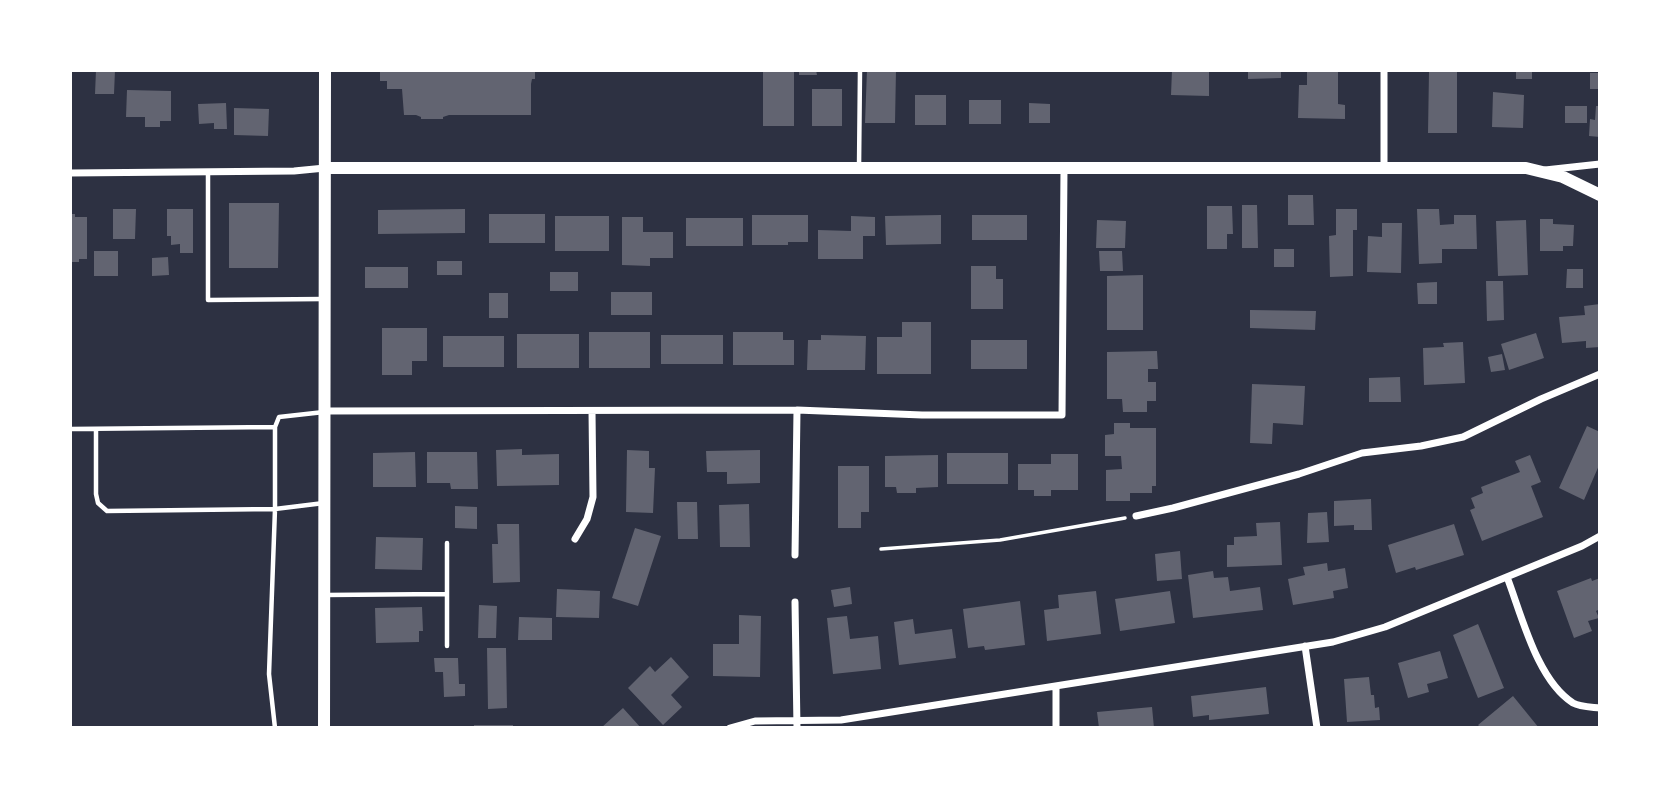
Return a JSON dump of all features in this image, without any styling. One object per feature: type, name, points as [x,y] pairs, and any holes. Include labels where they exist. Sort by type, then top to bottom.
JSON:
[{"type":"street","points":[[324,728],[325,70]]},
{"type":"street","points":[[1384,70],[1384,169]]},
{"type":"street","points":[[1539,170],[1600,164]]},
{"type":"street","points":[[70,173],[294,171],[325,168],[1526,168],[1563,177],[1600,195]]},
{"type":"street","points":[[324,411],[797,410],[922,415],[1062,415],[1064,169]]},
{"type":"street","points":[[1136,516],[1299,474],[1362,453],[1421,446],[1463,437],[1600,374]]},
{"type":"street","points":[[795,555],[797,410]]},
{"type":"street","points":[[575,539],[587,519],[593,497],[592,411]]},
{"type":"street","points":[[730,728],[755,721],[797,724],[841,720],[1056,687],[1360,635],[1583,546],[1600,536]]},
{"type":"street","points":[[1507,577],[1540,662],[1554,687],[1576,704],[1600,708]]},
{"type":"street","points":[[795,602],[797,724]]},
{"type":"street","points":[[1305,646],[1317,728]]},
{"type":"street","points":[[1056,687],[1056,728]]},
{"type":"lane","points":[[859,169],[860,70]]},
{"type":"lane","points":[[208,172],[208,300],[325,299]]},
{"type":"lane","points":[[275,728],[269,674],[275,427],[279,417],[324,411]]},
{"type":"lane","points":[[70,429],[275,427]]},
{"type":"lane","points":[[96,429],[96,494],[98,503],[107,511],[275,509],[324,503]]},
{"type":"lane","points":[[447,543],[447,646]]},
{"type":"lane","points":[[324,595],[447,594]]},
{"type":"path","points":[[881,549],[1000,540],[1136,516]]},
{"type":"building","points":[[96,70],[115,70],[114,94],[95,94]]},
{"type":"building","points":[[380,70],[535,70],[535,79],[532,79],[531,84],[531,115],[449,115],[443,119],[421,119],[416,115],[404,115],[402,89],[387,89],[387,81],[380,81]]},
{"type":"building","points":[[763,70],[794,70],[794,126],[763,126]]},
{"type":"building","points":[[799,70],[816,70],[817,75],[799,75]]},
{"type":"building","points":[[867,70],[896,70],[895,123],[865,123]]},
{"type":"building","points":[[1172,70],[1209,70],[1209,96],[1171,95]]},
{"type":"building","points":[[1248,70],[1281,70],[1281,78],[1248,79]]},
{"type":"building","points":[[1307,70],[1338,70],[1338,104],[1345,105],[1345,119],[1298,118],[1299,85],[1307,85]]},
{"type":"building","points":[[1516,70],[1532,70],[1532,79],[1516,79]]},
{"type":"building","points":[[1429,71],[1457,71],[1457,133],[1428,133]]},
{"type":"building","points":[[1590,73],[1600,73],[1600,89],[1590,89]]},
{"type":"building","points":[[812,89],[842,89],[842,126],[812,126]]},
{"type":"building","points":[[127,90],[171,91],[171,121],[160,121],[160,127],[145,127],[145,117],[126,117]]},
{"type":"building","points":[[1493,92],[1524,95],[1523,128],[1492,127]]},
{"type":"building","points":[[915,95],[946,95],[946,125],[915,125]]},
{"type":"building","points":[[969,100],[1001,100],[1001,124],[969,124]]},
{"type":"building","points":[[226,103],[227,129],[214,129],[214,123],[199,124],[198,104]]},
{"type":"building","points":[[1029,103],[1050,104],[1050,123],[1029,123]]},
{"type":"building","points":[[1565,106],[1587,106],[1587,123],[1565,123]]},
{"type":"building","points":[[1596,106],[1600,106],[1600,137],[1589,136],[1590,119],[1595,120]]},
{"type":"building","points":[[234,108],[269,109],[268,136],[234,135]]},
{"type":"building","points":[[1288,195],[1313,195],[1314,225],[1288,225]]},
{"type":"building","points":[[229,203],[279,203],[278,268],[229,268]]},
{"type":"building","points":[[1242,205],[1257,205],[1258,248],[1242,248]]},
{"type":"building","points":[[1207,206],[1232,206],[1233,234],[1227,234],[1227,249],[1207,249]]},
{"type":"building","points":[[113,209],[136,209],[135,239],[113,239]]},
{"type":"building","points":[[167,209],[193,209],[193,253],[180,253],[180,244],[171,245],[171,236],[167,236]]},
{"type":"building","points":[[465,209],[465,233],[378,234],[378,210]]},
{"type":"building","points":[[1336,209],[1357,209],[1357,230],[1353,230],[1353,276],[1330,277],[1329,236],[1336,235]]},
{"type":"building","points":[[1417,209],[1439,209],[1440,225],[1454,224],[1454,215],[1476,215],[1477,249],[1442,249],[1442,263],[1419,264]]},
{"type":"building","points":[[70,214],[87,217],[87,259],[79,259],[79,262],[70,262]]},
{"type":"building","points":[[489,214],[545,214],[545,243],[489,243]]},
{"type":"building","points":[[752,215],[808,215],[808,242],[752,245]]},
{"type":"building","points":[[941,215],[941,244],[886,245],[885,216]]},
{"type":"building","points":[[972,215],[1027,215],[1027,240],[972,240]]},
{"type":"building","points":[[555,216],[609,216],[609,251],[555,251]]},
{"type":"building","points":[[851,216],[875,217],[875,236],[863,236],[863,259],[818,259],[818,230],[851,231]]},
{"type":"building","points":[[622,217],[643,217],[643,232],[673,232],[673,258],[650,258],[650,266],[622,265]]},
{"type":"building","points":[[686,218],[743,218],[743,246],[686,246]]},
{"type":"building","points":[[1540,219],[1553,219],[1553,224],[1574,225],[1573,246],[1563,246],[1563,251],[1540,251]]},
{"type":"building","points":[[1097,220],[1126,221],[1125,248],[1096,248]]},
{"type":"building","points":[[1526,220],[1528,275],[1498,276],[1496,221]]},
{"type":"building","points":[[1382,223],[1402,223],[1401,273],[1367,272],[1368,236],[1382,237]]},
{"type":"building","points":[[1274,249],[1294,249],[1294,267],[1274,267]]},
{"type":"building","points":[[94,251],[118,251],[118,276],[94,276]]},
{"type":"building","points":[[1099,251],[1122,251],[1123,271],[1100,271]]},
{"type":"building","points":[[168,257],[169,275],[152,276],[152,258]]},
{"type":"building","points":[[437,261],[462,261],[462,275],[437,275]]},
{"type":"building","points":[[971,266],[996,266],[996,279],[1003,279],[1003,309],[971,309]]},
{"type":"building","points":[[365,267],[408,267],[408,288],[365,288]]},
{"type":"building","points":[[1567,269],[1583,269],[1583,288],[1566,288]]},
{"type":"building","points":[[550,272],[578,272],[578,291],[550,291]]},
{"type":"building","points":[[1143,275],[1143,330],[1107,330],[1107,276]]},
{"type":"building","points":[[1486,281],[1503,281],[1504,320],[1487,321]]},
{"type":"building","points":[[1437,282],[1437,304],[1418,304],[1417,283]]},
{"type":"building","points":[[611,292],[652,292],[652,315],[611,315]]},
{"type":"building","points":[[489,293],[508,293],[508,318],[489,318]]},
{"type":"building","points":[[1600,304],[1600,347],[1586,348],[1586,341],[1562,343],[1559,317],[1585,315],[1584,306]]},
{"type":"building","points":[[1250,310],[1316,311],[1315,330],[1250,328]]},
{"type":"building","points":[[902,322],[931,322],[931,374],[877,374],[877,337],[902,337]]},
{"type":"building","points":[[382,328],[427,328],[427,361],[412,361],[412,375],[382,375]]},
{"type":"building","points":[[589,332],[650,332],[650,368],[589,368]]},
{"type":"building","points":[[733,332],[783,332],[783,340],[794,340],[794,365],[733,365]]},
{"type":"building","points":[[1536,333],[1544,358],[1509,370],[1501,344]]},
{"type":"building","points":[[517,334],[579,334],[579,368],[517,368]]},
{"type":"building","points":[[661,335],[723,335],[723,364],[661,364]]},
{"type":"building","points":[[821,335],[866,336],[865,370],[807,370],[808,340],[821,340]]},
{"type":"building","points":[[443,336],[504,336],[504,367],[443,367]]},
{"type":"building","points":[[971,340],[1027,340],[1027,369],[971,369]]},
{"type":"building","points":[[1463,342],[1465,383],[1424,385],[1423,348],[1444,347],[1443,343]]},
{"type":"building","points":[[1157,351],[1158,369],[1148,369],[1148,382],[1156,382],[1156,401],[1147,401],[1147,412],[1123,412],[1122,399],[1107,399],[1107,352]]},
{"type":"building","points":[[1502,354],[1505,370],[1491,372],[1488,357]]},
{"type":"building","points":[[1400,377],[1401,402],[1369,402],[1369,378]]},
{"type":"building","points":[[1252,384],[1305,386],[1303,425],[1273,423],[1272,444],[1250,443]]},
{"type":"building","points":[[1114,423],[1130,423],[1130,428],[1156,428],[1156,486],[1152,486],[1152,493],[1130,493],[1130,501],[1106,501],[1106,470],[1122,469],[1121,456],[1105,456],[1105,435],[1114,434]]},
{"type":"building","points":[[1587,426],[1600,432],[1600,463],[1584,500],[1559,488]]},
{"type":"building","points":[[522,449],[522,455],[559,454],[559,485],[497,486],[496,450]]},
{"type":"building","points":[[627,450],[649,451],[649,468],[655,468],[653,513],[626,512]]},
{"type":"building","points":[[760,450],[760,483],[727,484],[727,472],[707,472],[706,451]]},
{"type":"building","points":[[415,452],[416,487],[373,487],[373,453]]},
{"type":"building","points":[[427,452],[477,452],[478,489],[451,489],[450,483],[427,483]]},
{"type":"building","points":[[947,453],[1008,453],[1008,484],[947,484]]},
{"type":"building","points":[[1051,454],[1078,454],[1078,490],[1051,490],[1051,496],[1034,496],[1034,490],[1018,490],[1018,464],[1051,464]]},
{"type":"building","points":[[938,455],[938,487],[916,488],[916,493],[897,493],[896,487],[885,487],[885,456]]},
{"type":"building","points":[[1530,455],[1541,482],[1531,486],[1543,517],[1482,541],[1470,510],[1475,508],[1471,498],[1483,493],[1481,487],[1520,472],[1515,461]]},
{"type":"building","points":[[838,466],[869,466],[869,512],[861,512],[861,528],[838,528]]},
{"type":"building","points":[[1371,499],[1372,530],[1354,530],[1354,525],[1334,526],[1334,501]]},
{"type":"building","points":[[677,502],[697,502],[698,539],[678,539]]},
{"type":"building","points":[[749,504],[750,547],[720,547],[719,505]]},
{"type":"building","points":[[455,506],[477,507],[477,529],[455,528]]},
{"type":"building","points":[[1327,512],[1329,542],[1307,543],[1308,513]]},
{"type":"building","points":[[1280,522],[1282,565],[1227,567],[1227,545],[1234,545],[1234,537],[1257,536],[1256,523]]},
{"type":"building","points":[[497,524],[519,524],[520,582],[493,583],[492,544],[498,544]]},
{"type":"building","points":[[1454,524],[1464,555],[1416,570],[1415,567],[1396,573],[1388,545]]},
{"type":"building","points":[[635,528],[661,536],[638,606],[612,598]]},
{"type":"building","points":[[376,537],[423,538],[422,570],[375,569]]},
{"type":"building","points":[[1180,551],[1182,579],[1157,581],[1155,554]]},
{"type":"building","points":[[1327,563],[1328,571],[1345,568],[1348,588],[1333,591],[1334,598],[1293,605],[1288,579],[1305,575],[1303,567]]},
{"type":"building","points":[[1213,571],[1214,578],[1228,577],[1230,591],[1260,587],[1263,610],[1193,618],[1188,575]]},
{"type":"building","points":[[1591,578],[1592,581],[1600,578],[1600,609],[1596,611],[1599,618],[1588,621],[1592,631],[1574,638],[1557,591]]},
{"type":"building","points":[[850,587],[852,604],[834,607],[831,590]]},
{"type":"building","points":[[557,589],[600,591],[599,618],[556,617]]},
{"type":"building","points":[[1096,591],[1101,634],[1047,641],[1044,610],[1059,608],[1058,595]]},
{"type":"building","points":[[1170,591],[1175,623],[1120,631],[1115,599]]},
{"type":"building","points":[[1020,601],[1025,645],[985,650],[984,646],[968,648],[963,609]]},
{"type":"building","points":[[479,605],[497,606],[496,638],[478,638]]},
{"type":"building","points":[[422,607],[423,631],[419,631],[419,642],[376,643],[375,608]]},
{"type":"building","points":[[739,615],[761,616],[760,677],[713,676],[713,644],[739,644]]},
{"type":"building","points":[[847,616],[850,639],[878,636],[881,669],[833,674],[827,618]]},
{"type":"building","points":[[519,617],[552,618],[552,640],[518,640]]},
{"type":"building","points":[[913,619],[915,634],[952,629],[956,658],[899,665],[894,622]]},
{"type":"building","points":[[1478,624],[1504,688],[1478,698],[1453,635]]},
{"type":"building","points":[[487,648],[506,648],[507,708],[488,709]]},
{"type":"building","points":[[1440,651],[1448,678],[1427,684],[1429,692],[1408,698],[1398,663]]},
{"type":"building","points":[[671,657],[689,677],[671,695],[682,707],[663,725],[628,688],[650,666],[655,672]]},
{"type":"building","points":[[434,658],[458,658],[459,684],[465,684],[465,696],[444,697],[443,672],[435,672]]},
{"type":"building","points":[[1369,677],[1371,695],[1374,695],[1375,708],[1379,707],[1380,720],[1347,722],[1344,679]]},
{"type":"building","points":[[1266,687],[1269,714],[1209,720],[1209,715],[1193,717],[1191,696]]},
{"type":"building","points":[[1513,696],[1539,728],[1481,728],[1478,725]]},
{"type":"building","points":[[1152,707],[1154,728],[1099,728],[1097,712]]},
{"type":"building","points":[[623,708],[641,728],[601,728]]},
{"type":"building","points":[[474,725],[513,725],[513,728],[474,728]]}]
